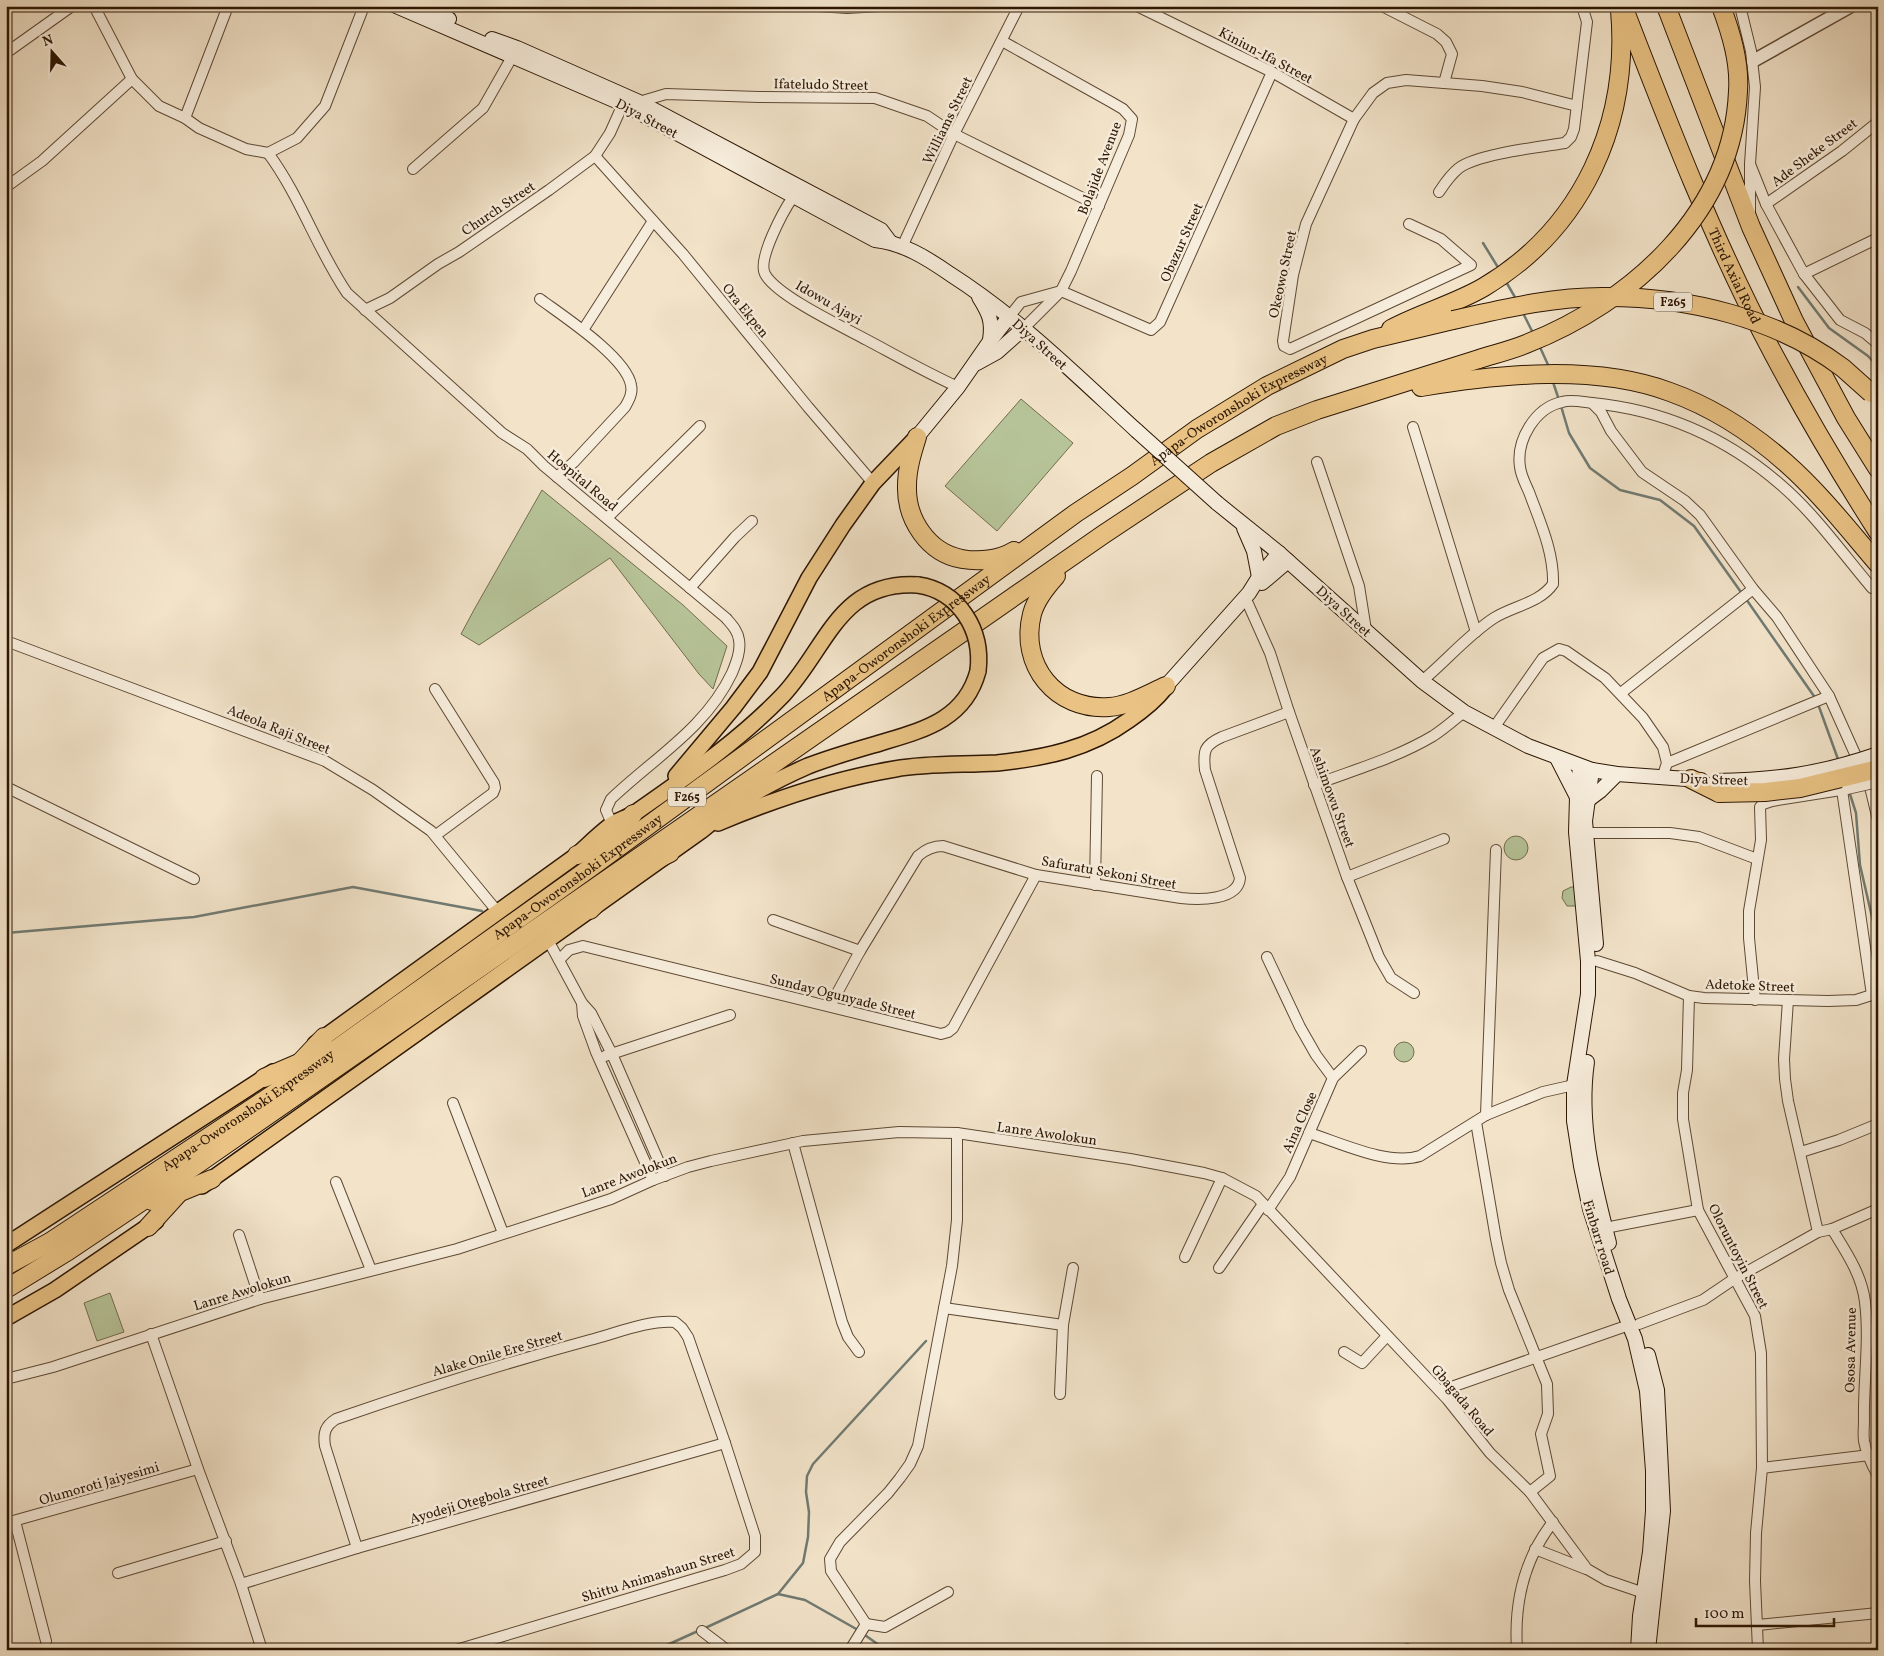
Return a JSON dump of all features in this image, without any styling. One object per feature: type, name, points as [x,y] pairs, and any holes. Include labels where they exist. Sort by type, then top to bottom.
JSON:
[{"type":"highway","points":[[1373,339],[1411,318],[1463,298],[1484,287],[1522,260],[1540,244],[1562,218],[1592,171],[1612,121],[1618,94],[1622,6]]},
{"type":"highway","name":"Third Axial Road","points":[[1622,6],[1690,173],[1746,297],[1782,370],[1841,474],[1878,532]]},
{"type":"highway","points":[[1666,6],[1750,227],[1794,321],[1846,418],[1878,469]]},
{"type":"highway","points":[[1364,396],[1526,344],[1594,310],[1624,289],[1654,264],[1679,238],[1699,212],[1715,183],[1728,149],[1735,121],[1738,90],[1737,64],[1721,6]]},
{"type":"highway","name":"F265","points":[[1373,339],[1512,307],[1606,296],[1659,300],[1740,317],[1794,338],[1842,368],[1874,396]]},
{"type":"highway","name":"Apapa-Oworonshoki Expressway","points":[[6,1266],[50,1242],[272,1095],[330,1044],[590,868],[1076,513],[1132,476],[1196,429],[1267,386],[1342,349],[1373,339]]},
{"type":"highway","name":"F265","points":[[1364,396],[1443,383],[1504,377],[1568,374],[1600,376],[1669,391],[1730,422],[1759,441],[1809,484],[1878,564]]},
{"type":"highway","name":"Apapa-Oworonshoki Expressway","points":[[6,1289],[135,1207],[585,904],[1104,534],[1240,445],[1276,426],[1317,410],[1364,396]]},
{"type":"highway","points":[[917,437],[911,456],[907,487],[912,516],[926,540],[938,550],[955,558],[971,560],[990,559],[1007,555],[1076,513]]},
{"type":"highway","points":[[1104,534],[1055,576],[1037,600],[1032,614],[1030,630],[1033,658],[1038,672],[1056,691],[1067,699],[1081,705],[1095,707],[1123,705],[1166,686]]},
{"type":"highway","points":[[1691,780],[1718,787],[1766,792],[1800,788],[1878,769]]},
{"type":"highway","points":[[577,855],[614,832],[633,814]]},
{"type":"highway","points":[[590,868],[614,832],[647,826]]},
{"type":"highway","points":[[585,904],[663,849]]},
{"type":"highway","points":[[264,1078],[297,1064],[330,1044]]},
{"type":"highway","points":[[272,1095],[297,1064]]},
{"type":"highway","points":[[148,1227],[178,1193],[199,1163]]},
{"type":"highway","points":[[135,1207],[178,1193],[212,1179]]},
{"type":"main road","name":"Diya Street","points":[[396,6],[623,104],[874,240],[896,244],[924,256],[975,290],[1024,328],[1243,525],[1283,557],[1422,681],[1464,712],[1493,729],[1557,758],[1586,768],[1617,774],[1691,780]]},
{"type":"main road","name":"Diya Street","points":[[422,6],[480,34],[517,48],[639,102],[881,230],[896,244]]},
{"type":"main road","points":[[975,290],[988,312],[992,326],[990,341]]},
{"type":"main road","points":[[660,794],[699,750],[760,672],[809,578],[873,483],[917,437],[958,387],[990,341],[1010,317]]},
{"type":"main road","points":[[974,364],[997,352],[1024,328]]},
{"type":"main road","points":[[1243,525],[1254,551],[1259,577]]},
{"type":"main road","points":[[701,831],[801,791],[860,776],[896,769],[948,764],[996,763],[1042,757],[1076,748],[1108,735],[1157,698],[1247,595],[1283,557]]},
{"type":"main road","points":[[1247,595],[1259,577],[1283,557]]},
{"type":"main road","points":[[660,794],[721,751],[771,707],[799,677],[833,626],[850,606],[859,599],[874,591],[904,584],[930,587],[941,592],[958,605],[964,613],[977,641],[979,651],[978,671],[970,693],[964,702],[934,725],[918,732],[847,752],[777,780],[722,812],[701,831]]},
{"type":"main road","name":"Diya Street","points":[[1718,787],[1791,777],[1849,764],[1878,754]]},
{"type":"main road","points":[[1557,758],[1582,798]]},
{"type":"main road","points":[[1582,825],[1582,798],[1586,768]]},
{"type":"main road","points":[[1582,798],[1600,791],[1617,774]]},
{"type":"main road","name":"Apapa-Oworonshoki Expressway","points":[[633,814],[660,794]]},
{"type":"main road","name":"Finbarr road","points":[[1582,825],[1592,883],[1597,961],[1596,995],[1583,1085],[1584,1121],[1590,1166],[1610,1249],[1634,1324],[1652,1391],[1663,1511],[1648,1650]]},
{"type":"main road","name":"Finbarr road","points":[[1582,825],[1588,994],[1574,1085],[1574,1121],[1590,1209],[1616,1291],[1634,1324]]},
{"type":"main road","name":"Apapa-Oworonshoki Expressway","points":[[663,849],[701,831]]},
{"type":"main road","name":"Apapa-Oworonshoki Expressway","points":[[6,1245],[264,1078],[330,1044],[497,912],[577,855]]},
{"type":"main road","name":"Apapa-Oworonshoki Expressway","points":[[6,1318],[55,1290],[148,1227],[212,1179],[548,940],[585,904]]},
{"type":"main road","name":"Finbarr road","points":[[1638,1650],[1640,1616],[1650,1552],[1653,1511],[1652,1391]]},
{"type":"street","points":[[8,50],[72,6]]},
{"type":"street","points":[[94,6],[132,79],[159,106],[185,118],[199,128],[246,148],[268,153],[297,138],[325,106],[364,6]]},
{"type":"street","points":[[185,118],[228,6]]},
{"type":"street","points":[[818,6],[847,8],[881,6]]},
{"type":"street","name":"Williams Street","points":[[896,244],[1019,6]]},
{"type":"street","name":"Kiniun-Ifa Street","points":[[1137,6],[1272,72],[1354,119]]},
{"type":"street","points":[[1382,6],[1437,34],[1446,42],[1452,54],[1444,82]]},
{"type":"street","points":[[1439,192],[1449,177],[1461,167],[1486,157],[1565,143],[1571,138],[1574,129],[1588,22],[1582,6]]},
{"type":"street","points":[[1740,6],[1753,61],[1754,109],[1750,164],[1750,227]]},
{"type":"street","points":[[1753,61],[1851,6]]},
{"type":"street","name":"Bolajide Avenue","points":[[1002,41],[1123,109],[1132,119],[1129,135],[1061,291],[1024,328]]},
{"type":"street","points":[[413,169],[483,108],[512,57]]},
{"type":"street","name":"Obazur Street","points":[[1061,291],[1151,330],[1160,322],[1272,72]]},
{"type":"street","points":[[6,187],[42,161],[132,79]]},
{"type":"street","name":"Okeowo Street","points":[[1409,224],[1440,239],[1471,266],[1290,348],[1284,346],[1283,341],[1293,275],[1306,224],[1354,119],[1373,93],[1387,83],[1406,80],[1444,82],[1522,92],[1577,106]]},
{"type":"street","name":"Ifateludo Street","points":[[639,102],[666,94],[875,98],[927,116],[954,134],[1099,206]]},
{"type":"street","name":"Church Street","points":[[365,310],[390,298],[438,264],[459,252],[550,190],[594,156],[610,133],[623,104]]},
{"type":"street","name":"Ade Sheke Street","points":[[1766,204],[1842,151],[1878,122]]},
{"type":"street","name":"Hospital Road","points":[[268,153],[280,170],[334,275],[347,293],[502,433],[527,448],[557,476],[734,626],[740,641],[740,651],[725,688],[693,728],[612,799],[606,810],[614,832]]},
{"type":"street","name":"Ora Ekpen","points":[[594,156],[683,254],[873,483]]},
{"type":"street","points":[[1750,164],[1766,204],[1804,274],[1840,320],[1865,333],[1878,344]]},
{"type":"street","name":"Idowu Ajayi","points":[[793,197],[786,208],[764,257],[765,273],[772,282],[802,305],[958,387]]},
{"type":"street","points":[[583,330],[653,221]]},
{"type":"street","points":[[1804,274],[1878,238]]},
{"type":"street","points":[[1010,317],[1021,302],[1061,291]]},
{"type":"street","points":[[540,299],[583,330],[625,368],[632,386],[630,397],[625,406],[574,462],[557,476]]},
{"type":"street","points":[[1422,681],[1476,632],[1495,618],[1542,596],[1553,584],[1552,559],[1520,468],[1521,450],[1525,434],[1541,412],[1562,401],[1624,406],[1683,423],[1738,453],[1782,486],[1802,506],[1872,588]]},
{"type":"street","points":[[1592,403],[1601,412],[1611,431],[1642,472],[1685,502],[1700,515],[1750,591],[1777,617],[1867,780],[1878,820]]},
{"type":"street","points":[[607,518],[700,426]]},
{"type":"street","points":[[1413,426],[1476,632]]},
{"type":"street","points":[[1317,462],[1359,586],[1366,630]]},
{"type":"street","points":[[690,588],[735,537],[752,521]]},
{"type":"street","points":[[1621,692],[1750,591]]},
{"type":"street","name":"Ashimowu Street","points":[[1247,595],[1270,653],[1347,877],[1379,957],[1391,978],[1414,993]]},
{"type":"street","name":"Adeola Raji Street","points":[[6,641],[325,761],[373,790],[436,836],[497,912]]},
{"type":"street","points":[[1493,729],[1543,658],[1559,649],[1566,651],[1605,678],[1621,692],[1643,718],[1662,747],[1667,763],[1662,778]]},
{"type":"street","points":[[435,689],[494,783],[495,788],[493,793],[436,836]]},
{"type":"street","points":[[1667,763],[1821,699]]},
{"type":"street","name":"Safuratu Sekoni Street","points":[[830,1006],[860,951],[918,856],[935,846],[943,846],[1036,875],[1095,885],[1194,900],[1233,892],[1240,878],[1205,770],[1204,757],[1206,748],[1213,741],[1222,737],[1289,712]]},
{"type":"street","points":[[1314,784],[1389,758],[1411,748],[1435,735],[1464,712]]},
{"type":"street","points":[[1095,885],[1097,776]]},
{"type":"street","points":[[1755,1000],[1749,938],[1749,911],[1761,840],[1760,807],[1763,804],[1878,782]]},
{"type":"street","points":[[6,787],[194,880]]},
{"type":"street","points":[[1845,789],[1875,994]]},
{"type":"street","points":[[1582,825],[1699,837],[1757,859]]},
{"type":"street","points":[[1347,877],[1444,839]]},
{"type":"street","points":[[1486,1115],[1496,850]]},
{"type":"street","name":"Sunday Ogunyade Street","points":[[559,960],[569,950],[583,946],[941,1034],[953,1028],[1036,875]]},
{"type":"street","points":[[773,920],[860,951]]},
{"type":"street","points":[[548,940],[582,1003],[591,1013],[612,1054],[664,1176]]},
{"type":"street","points":[[1267,957],[1300,1027],[1316,1055],[1333,1078]]},
{"type":"street","name":"Adetoke Street","points":[[1597,961],[1635,973],[1689,996],[1828,1002],[1856,1000],[1875,994]]},
{"type":"street","name":"Oloruntoyin Street","points":[[1689,996],[1687,1070],[1683,1093],[1683,1119],[1698,1210],[1755,1316],[1759,1334],[1761,1353],[1762,1468],[1756,1571],[1758,1650]]},
{"type":"street","points":[[1788,1000],[1784,1059],[1785,1079],[1788,1101],[1818,1232]]},
{"type":"street","points":[[582,1003],[583,1016],[599,1058],[653,1180]]},
{"type":"street","points":[[599,1058],[730,1015]]},
{"type":"street","name":"Aina Close","points":[[1219,1268],[1290,1177],[1333,1078],[1361,1051]]},
{"type":"street","points":[[1310,1133],[1388,1159],[1411,1159],[1420,1156],[1486,1115],[1543,1092],[1574,1085]]},
{"type":"street","points":[[453,1103],[503,1233]]},
{"type":"street","points":[[1476,1122],[1501,1263],[1509,1290],[1547,1384],[1548,1414],[1541,1434],[1550,1476],[1530,1492]]},
{"type":"street","points":[[1801,1152],[1839,1140],[1878,1124]]},
{"type":"street","name":"Lanre Awolokun","points":[[6,1379],[53,1367],[260,1299],[456,1249],[611,1199],[653,1180],[711,1160],[793,1143],[854,1135],[899,1132],[957,1133],[1130,1159],[1204,1173],[1222,1178],[1256,1196],[1265,1207]]},
{"type":"street","points":[[864,1628],[831,1571],[830,1559],[840,1542],[888,1493],[900,1478],[910,1464],[918,1446],[952,1266],[957,1220],[957,1133]]},
{"type":"street","points":[[793,1143],[842,1322],[848,1337],[859,1352]]},
{"type":"street","points":[[1185,1258],[1222,1178]]},
{"type":"street","points":[[336,1182],[371,1270]]},
{"type":"street","name":"Gbagada Road","points":[[1265,1207],[1440,1391],[1490,1453],[1530,1492],[1587,1569],[1606,1580],[1644,1593]]},
{"type":"street","points":[[1440,1391],[1703,1300],[1734,1279],[1818,1232],[1832,1229],[1878,1209]]},
{"type":"street","points":[[1605,1228],[1698,1210]]},
{"type":"street","name":"Ososa Avenue","points":[[1832,1229],[1853,1264],[1865,1301],[1864,1441],[1873,1455],[1878,1476]]},
{"type":"street","points":[[239,1235],[260,1299]]},
{"type":"street","points":[[1060,1394],[1063,1324],[1073,1268]]},
{"type":"street","points":[[944,1308],[1063,1324]]},
{"type":"street","name":"Alake Onile Ere Street","points":[[357,1548],[325,1446],[323,1435],[330,1423],[336,1419],[429,1387],[570,1345],[655,1323],[676,1322],[688,1337],[725,1442]]},
{"type":"street","points":[[151,1334],[198,1469],[226,1541],[262,1650]]},
{"type":"street","points":[[1344,1352],[1362,1363],[1387,1336]]},
{"type":"street","name":"Ayodeji Otegbola Street","points":[[241,1584],[357,1548],[725,1442]]},
{"type":"street","name":"Shittu Animashaun Street","points":[[456,1650],[725,1570],[741,1564],[750,1558],[755,1552],[755,1536],[725,1442]]},
{"type":"street","points":[[1762,1468],[1873,1455]]},
{"type":"street","name":"Olumoroti Jaiyesimi","points":[[11,1522],[198,1469]]},
{"type":"street","points":[[11,1522],[46,1641]]},
{"type":"street","points":[[1517,1650],[1517,1612],[1523,1577],[1535,1549],[1552,1522]]},
{"type":"street","points":[[118,1573],[226,1541]]},
{"type":"street","points":[[1535,1549],[1587,1569]]},
{"type":"street","points":[[864,1628],[885,1627],[948,1592]]},
{"type":"street","points":[[1758,1626],[1878,1613]]},
{"type":"street","points":[[850,1650],[864,1628]]},
{"type":"street","points":[[702,1631],[727,1650]]},
{"type":"green space","points":[[1021,399],[1073,443],[997,531],[945,486]]},
{"type":"green space","points":[[542,490],[683,605],[727,646],[713,689],[699,674],[610,558],[479,645],[461,634]]},
{"type":"green space","points":[[1516,836],[1524,840],[1528,848],[1524,856],[1516,860],[1508,856],[1504,848],[1508,840]]},
{"type":"green space","points":[[1575,887],[1577,906],[1567,906],[1562,898],[1563,891]]},
{"type":"green space","points":[[1404,1042],[1411,1045],[1414,1052],[1411,1059],[1404,1062],[1397,1059],[1394,1052],[1397,1045]]},
{"type":"green space","points":[[110,1293],[124,1332],[97,1341],[84,1303]]},
{"type":"waterway","points":[[1483,243],[1499,269]]},
{"type":"waterway","points":[[1505,280],[1516,299]]},
{"type":"waterway","points":[[1798,287],[1829,328],[1868,356],[1878,367]]},
{"type":"waterway","points":[[1522,311],[1533,333]]},
{"type":"waterway","points":[[1539,345],[1549,367]]},
{"type":"waterway","points":[[1553,382],[1559,400]]},
{"type":"waterway","points":[[1561,406],[1569,433],[1590,468],[1620,490],[1660,500],[1694,526],[1743,595]]},
{"type":"waterway","points":[[1746,599],[1816,699]]},
{"type":"waterway","points":[[1818,704],[1839,762]]},
{"type":"waterway","points":[[1849,791],[1856,813],[1860,865],[1878,943]]},
{"type":"waterway","points":[[6,933],[194,917],[353,887],[482,911]]},
{"type":"waterway","points":[[703,1629],[778,1594],[803,1563],[808,1537],[807,1476],[813,1464],[926,1341]]},
{"type":"waterway","points":[[778,1594],[805,1600],[858,1630]]},
{"type":"waterway","points":[[656,1650],[698,1631]]},
{"type":"waterway","points":[[862,1633],[886,1650]]}]
